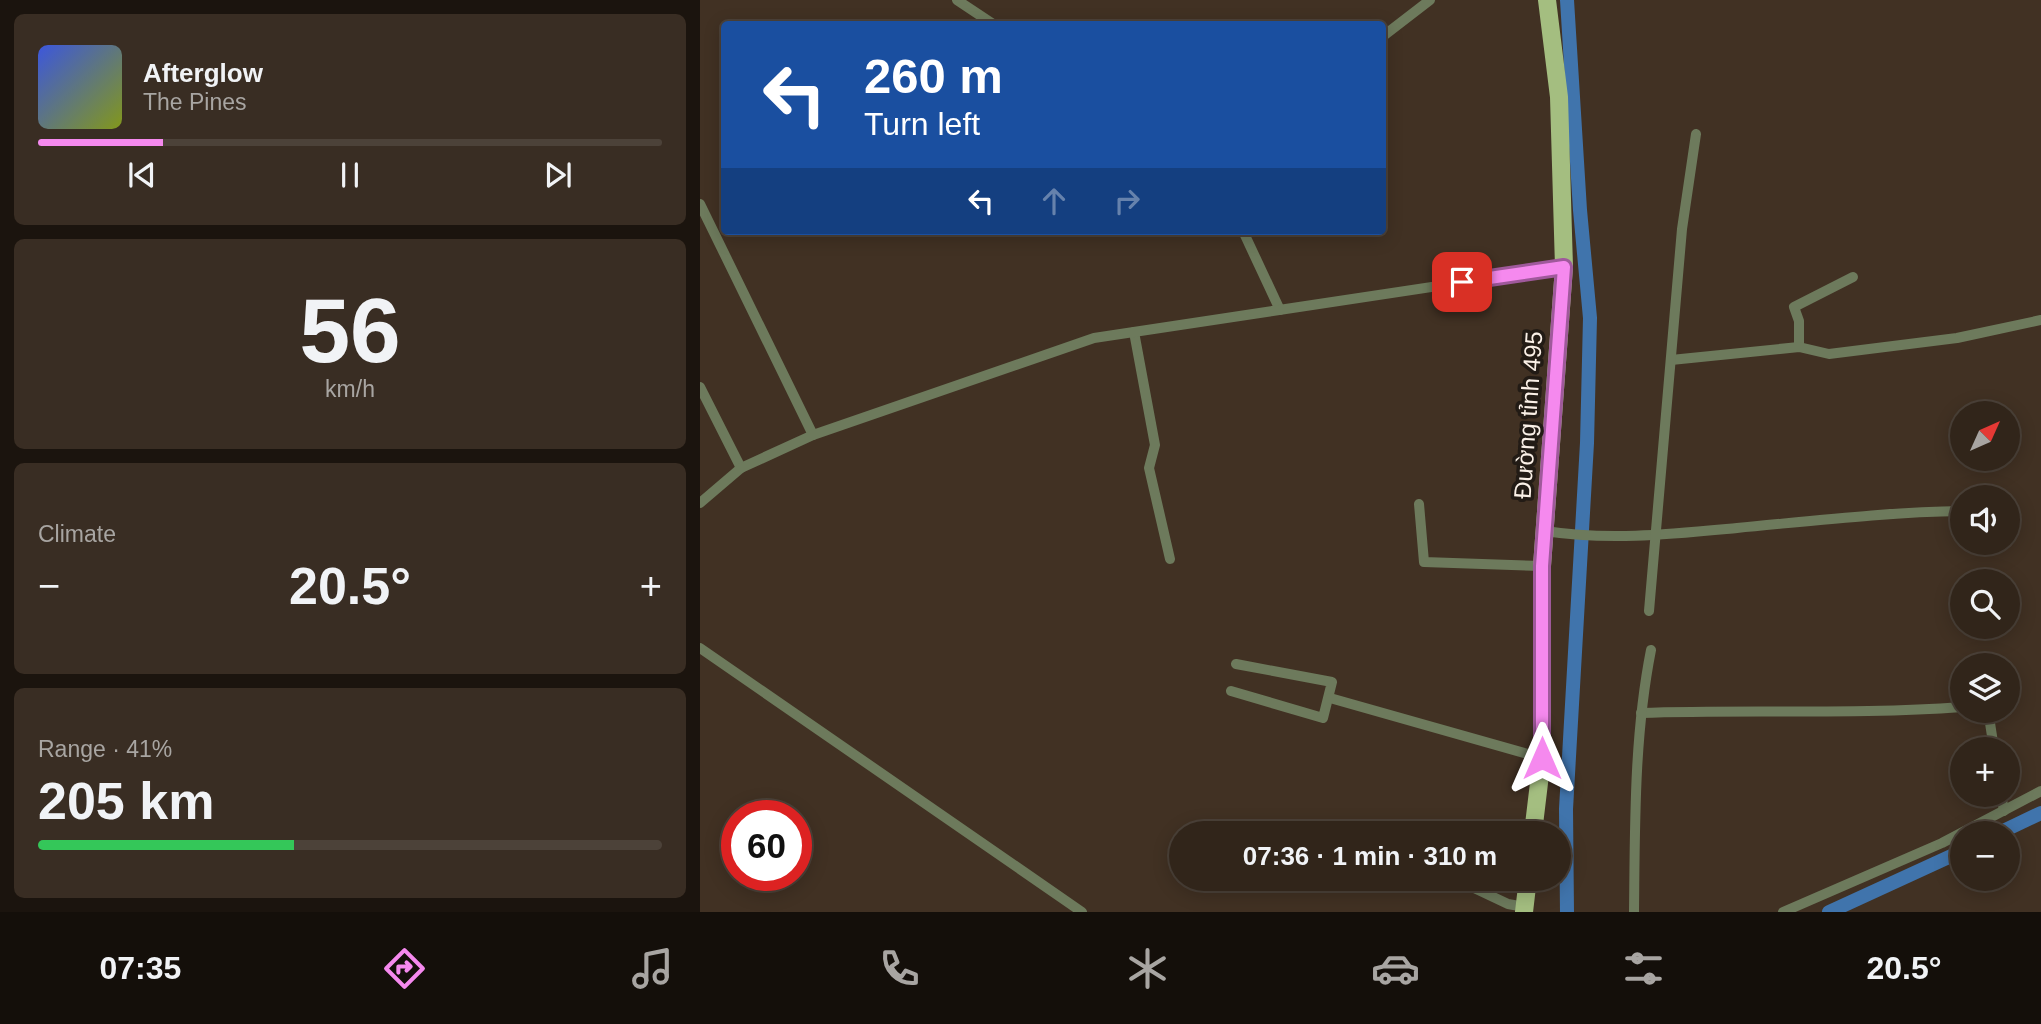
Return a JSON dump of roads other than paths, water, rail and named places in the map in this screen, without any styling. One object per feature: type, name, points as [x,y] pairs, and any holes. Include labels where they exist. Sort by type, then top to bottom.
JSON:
[{"type":"main road","name":"Đường tỉnh 495","points":[[1535,821],[1542,758],[1542,566],[1564,267],[1559,97],[1547,0]]},
{"type":"main road","points":[[1524,909],[1526,891]]},
{"type":"street","points":[[957,0],[988,21]]},
{"type":"street","points":[[1386,34],[1430,0]]},
{"type":"street","points":[[1650,611],[1682,229],[1696,134]]},
{"type":"street","points":[[700,204],[813,435]]},
{"type":"street","points":[[1245,235],[1280,310]]},
{"type":"street","points":[[700,503],[741,468],[813,435],[1082,342],[1564,267]]},
{"type":"street","points":[[1799,347],[1799,321],[1794,307],[1853,277]]},
{"type":"street","points":[[1671,360],[1799,347],[1829,354],[1957,338],[2041,320]]},
{"type":"street","points":[[1134,332],[1155,445],[1149,468],[1170,559]]},
{"type":"street","points":[[700,387],[741,468]]},
{"type":"street","points":[[1419,505],[1424,562],[1542,566]]},
{"type":"street","points":[[1545,531],[1570,535],[1655,536],[1814,520],[1950,513]]},
{"type":"street","points":[[700,648],[1082,912]]},
{"type":"street","points":[[1634,912],[1635,814],[1641,713],[1651,650]]},
{"type":"street","points":[[1231,691],[1323,718],[1330,698],[1332,682],[1236,664]]},
{"type":"street","points":[[1330,698],[1542,758]]},
{"type":"street","points":[[1641,713],[1728,710],[1898,712],[1950,708]]},
{"type":"street","points":[[2020,798],[2041,792]]},
{"type":"street","points":[[1783,912],[1942,843],[1996,807]]},
{"type":"street","points":[[1480,891],[1524,909]]},
{"type":"waterway","points":[[1567,0],[1580,210],[1590,318],[1587,443],[1566,809],[1567,912]]},
{"type":"waterway","points":[[2020,823],[2041,813]]},
{"type":"waterway","points":[[1829,912],[1950,857]]}]
